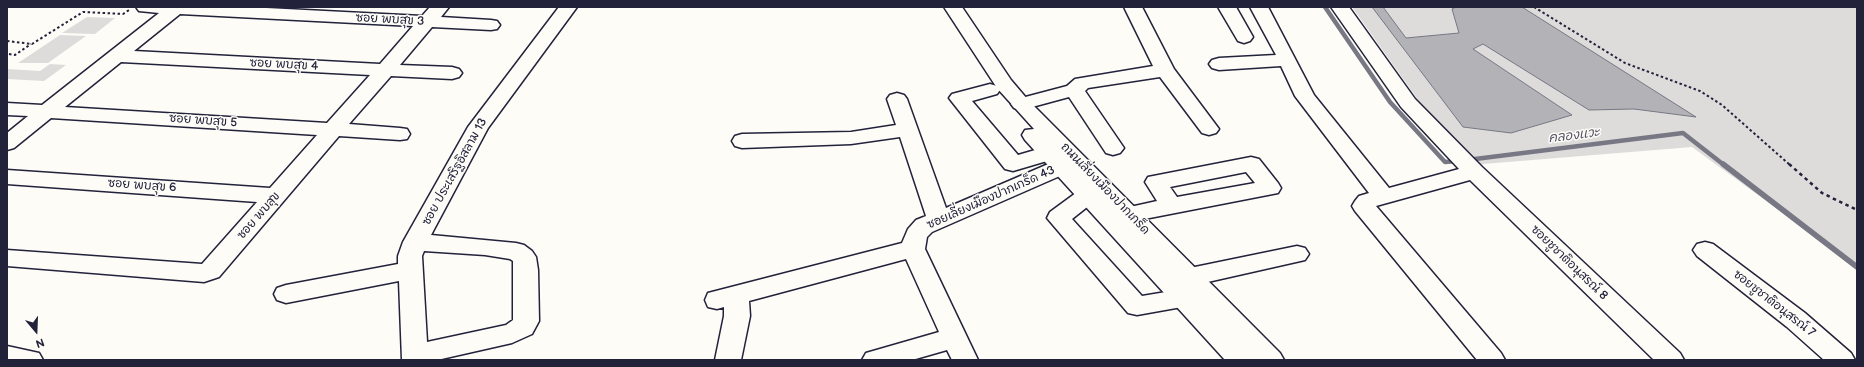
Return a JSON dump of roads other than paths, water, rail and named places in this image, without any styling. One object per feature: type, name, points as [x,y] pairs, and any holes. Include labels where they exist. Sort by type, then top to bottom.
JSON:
[{"type":"street","name":"ซอย พบสุข 3","points":[[145,7],[434,14],[491,25]]},
{"type":"street","name":"ซอย ประเสริฐอิสลาม 13","points":[[414,358],[410,256],[416,242],[478,127],[568,7]]},
{"type":"street","name":"ถนนเลี่ยงเมืองปากเกร็ด","points":[[938,7],[942,17],[990,90],[1088,195],[1187,288],[1271,360]]},
{"type":"street","name":"ถนนเลี่ยงเมืองปากเกร็ด","points":[[954,7],[1004,84],[1129,214],[1241,360]]},
{"type":"street","points":[[1133,7],[1165,70],[1209,129]]},
{"type":"street","points":[[1226,7],[1244,38]]},
{"type":"street","points":[[1260,7],[1305,96],[1383,196]]},
{"type":"street","name":"ซอยชูชาติอนุสรณ์ 8","points":[[1340,7],[1408,103],[1467,164],[1671,360]]},
{"type":"street","points":[[7,143],[176,8]]},
{"type":"street","name":"ซอย พบสุข","points":[[7,258],[204,273],[214,268],[434,14]]},
{"type":"street","name":"ซอย พบสุข 4","points":[[116,56],[452,73]]},
{"type":"street","points":[[1220,64],[1288,60]]},
{"type":"street","points":[[1077,94],[1082,83],[1165,70]]},
{"type":"street","points":[[990,90],[959,98],[1014,164],[1055,160]]},
{"type":"street","points":[[1026,108],[1077,94]]},
{"type":"street","points":[[1077,94],[1113,148]]},
{"type":"street","points":[[897,99],[939,220]]},
{"type":"street","name":"ซอย พบสุข 5","points":[[7,109],[400,134]]},
{"type":"street","points":[[742,141],[850,138],[873,136],[907,129]]},
{"type":"street","name":"ซอยเลี่ยงเมืองปากเกร็ด 43","points":[[914,249],[918,231],[924,226],[939,220],[1055,160]]},
{"type":"street","points":[[1467,164],[1367,201],[1363,206],[1492,360]]},
{"type":"street","name":"ซอย พบสุข 6","points":[[7,176],[277,196]]},
{"type":"street","points":[[1088,195],[1058,218],[1137,306],[1187,288],[1297,254]]},
{"type":"street","points":[[1129,214],[1171,206]]},
{"type":"street","points":[[414,358],[512,333],[523,327],[526,321],[526,270],[524,257],[516,251],[485,247],[416,242]]},
{"type":"street","points":[[728,360],[728,354],[737,316],[727,298],[914,249],[959,349],[875,360]]},
{"type":"street","name":"ซอยชูชาติอนุสรณ์ 7","points":[[1705,250],[1796,320],[1842,360]]},
{"type":"street","points":[[286,294],[410,270]]},
{"type":"street","points":[[7,356],[30,360]]},
{"type":"waterway","name":"คลองแวะ","points":[[1325,7],[1390,102],[1445,162],[1457,161]]},
{"type":"waterway","name":"คลองแวะ","points":[[1467,160],[1683,133],[1724,165]]},
{"type":"waterway","name":"คลองแวะ","points":[[1723,164],[1857,267]]}]
